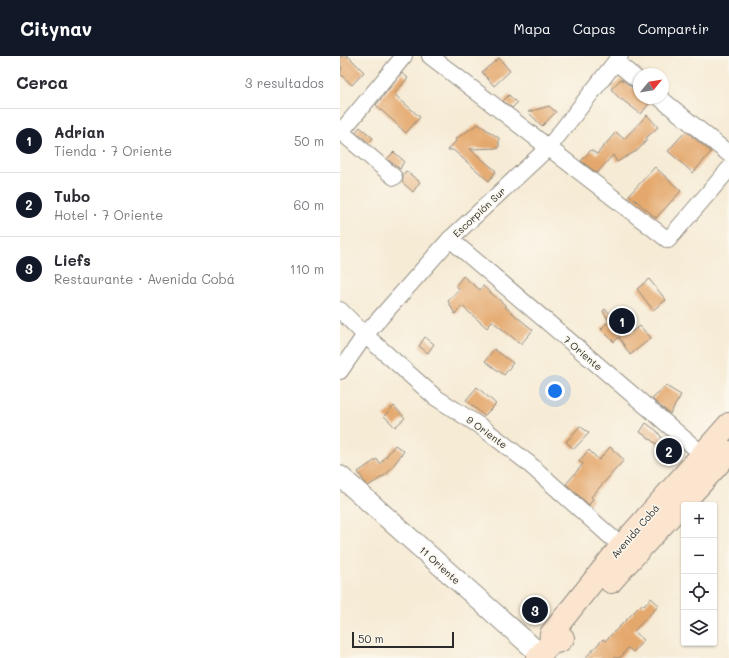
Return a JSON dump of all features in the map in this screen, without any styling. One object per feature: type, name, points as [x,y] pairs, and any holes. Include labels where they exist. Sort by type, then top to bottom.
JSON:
[{"type":"main road","name":"Avenida Cobá","points":[[542,652],[560,641],[628,550],[716,458],[729,424]]},
{"type":"street","points":[[394,177],[340,132],[404,56]]},
{"type":"street","points":[[430,56],[668,240],[729,169]]},
{"type":"street","points":[[618,59],[633,75]]},
{"type":"street","name":"Escorpión Sur","points":[[340,371],[365,335],[450,239],[549,147],[618,59]]},
{"type":"street","points":[[667,104],[729,154]]},
{"type":"street","name":"7 Oriente","points":[[450,239],[716,458]]},
{"type":"street","name":"9 Oriente","points":[[340,310],[365,335],[435,397],[483,428],[527,462],[628,550]]},
{"type":"street","name":"11 Oriente","points":[[340,476],[542,652]]},
{"type":"building","points":[[340,56],[348,56],[364,72],[352,85],[340,74],[342,67],[340,65]]},
{"type":"building","points":[[499,58],[510,71],[494,86],[482,72]]},
{"type":"building","points":[[402,73],[408,78],[394,94],[420,117],[406,133],[376,105]]},
{"type":"building","points":[[621,79],[633,88],[633,104],[649,104],[641,114],[621,100],[611,89]]},
{"type":"building","points":[[509,95],[517,103],[512,108],[503,101]]},
{"type":"building","points":[[549,106],[556,112],[542,126],[528,112]]},
{"type":"building","points":[[647,115],[658,127],[646,138],[647,140],[638,150],[617,162],[613,155],[597,173],[581,161],[591,150],[597,154],[616,132],[624,139]]},
{"type":"building","points":[[478,124],[499,138],[499,148],[470,149],[496,171],[489,181],[453,150],[448,150],[456,141],[455,139]]},
{"type":"building","points":[[360,127],[373,138],[369,143],[356,132]]},
{"type":"building","points":[[686,131],[711,152],[693,173],[668,151]]},
{"type":"building","points":[[394,152],[404,161],[400,169],[387,159]]},
{"type":"building","points":[[655,167],[681,191],[656,218],[629,195]]},
{"type":"building","points":[[406,171],[420,182],[413,192],[402,182],[403,175]]},
{"type":"building","points":[[463,276],[480,290],[483,286],[506,306],[505,307],[533,330],[521,344],[492,321],[487,328],[462,306],[455,314],[448,301],[459,289],[456,285]]},
{"type":"building","points":[[649,279],[666,300],[653,310],[637,289]]},
{"type":"building","points":[[605,309],[631,332],[640,326],[651,338],[630,355],[619,337],[614,342],[601,329],[609,321],[603,311]]},
{"type":"building","points":[[425,337],[434,344],[428,353],[419,346]]},
{"type":"building","points":[[494,349],[513,363],[504,375],[485,361]]},
{"type":"building","points":[[666,386],[681,395],[670,414],[652,399]]},
{"type":"building","points":[[477,387],[496,404],[484,416],[466,400]]},
{"type":"building","points":[[394,406],[405,418],[395,427],[384,416]]},
{"type":"building","points":[[646,423],[657,431],[673,454],[672,455],[640,432]]},
{"type":"building","points":[[580,426],[589,433],[574,449],[566,442]]},
{"type":"building","points":[[395,445],[404,451],[387,474],[368,486],[358,472],[377,459],[380,464]]},
{"type":"building","points":[[610,447],[624,460],[591,497],[593,499],[589,505],[566,484],[583,464],[579,461],[589,450],[599,460]]},
{"type":"building","points":[[651,598],[659,605],[634,631],[644,640],[633,652],[628,648],[620,658],[585,658],[603,639],[605,641],[642,604],[644,606]]},
{"type":"place","name":"Adrian","points":[[622,321]]},
{"type":"place","name":"Tubo","points":[[669,451]]},
{"type":"place","name":"Liefs","points":[[535,610]]}]
